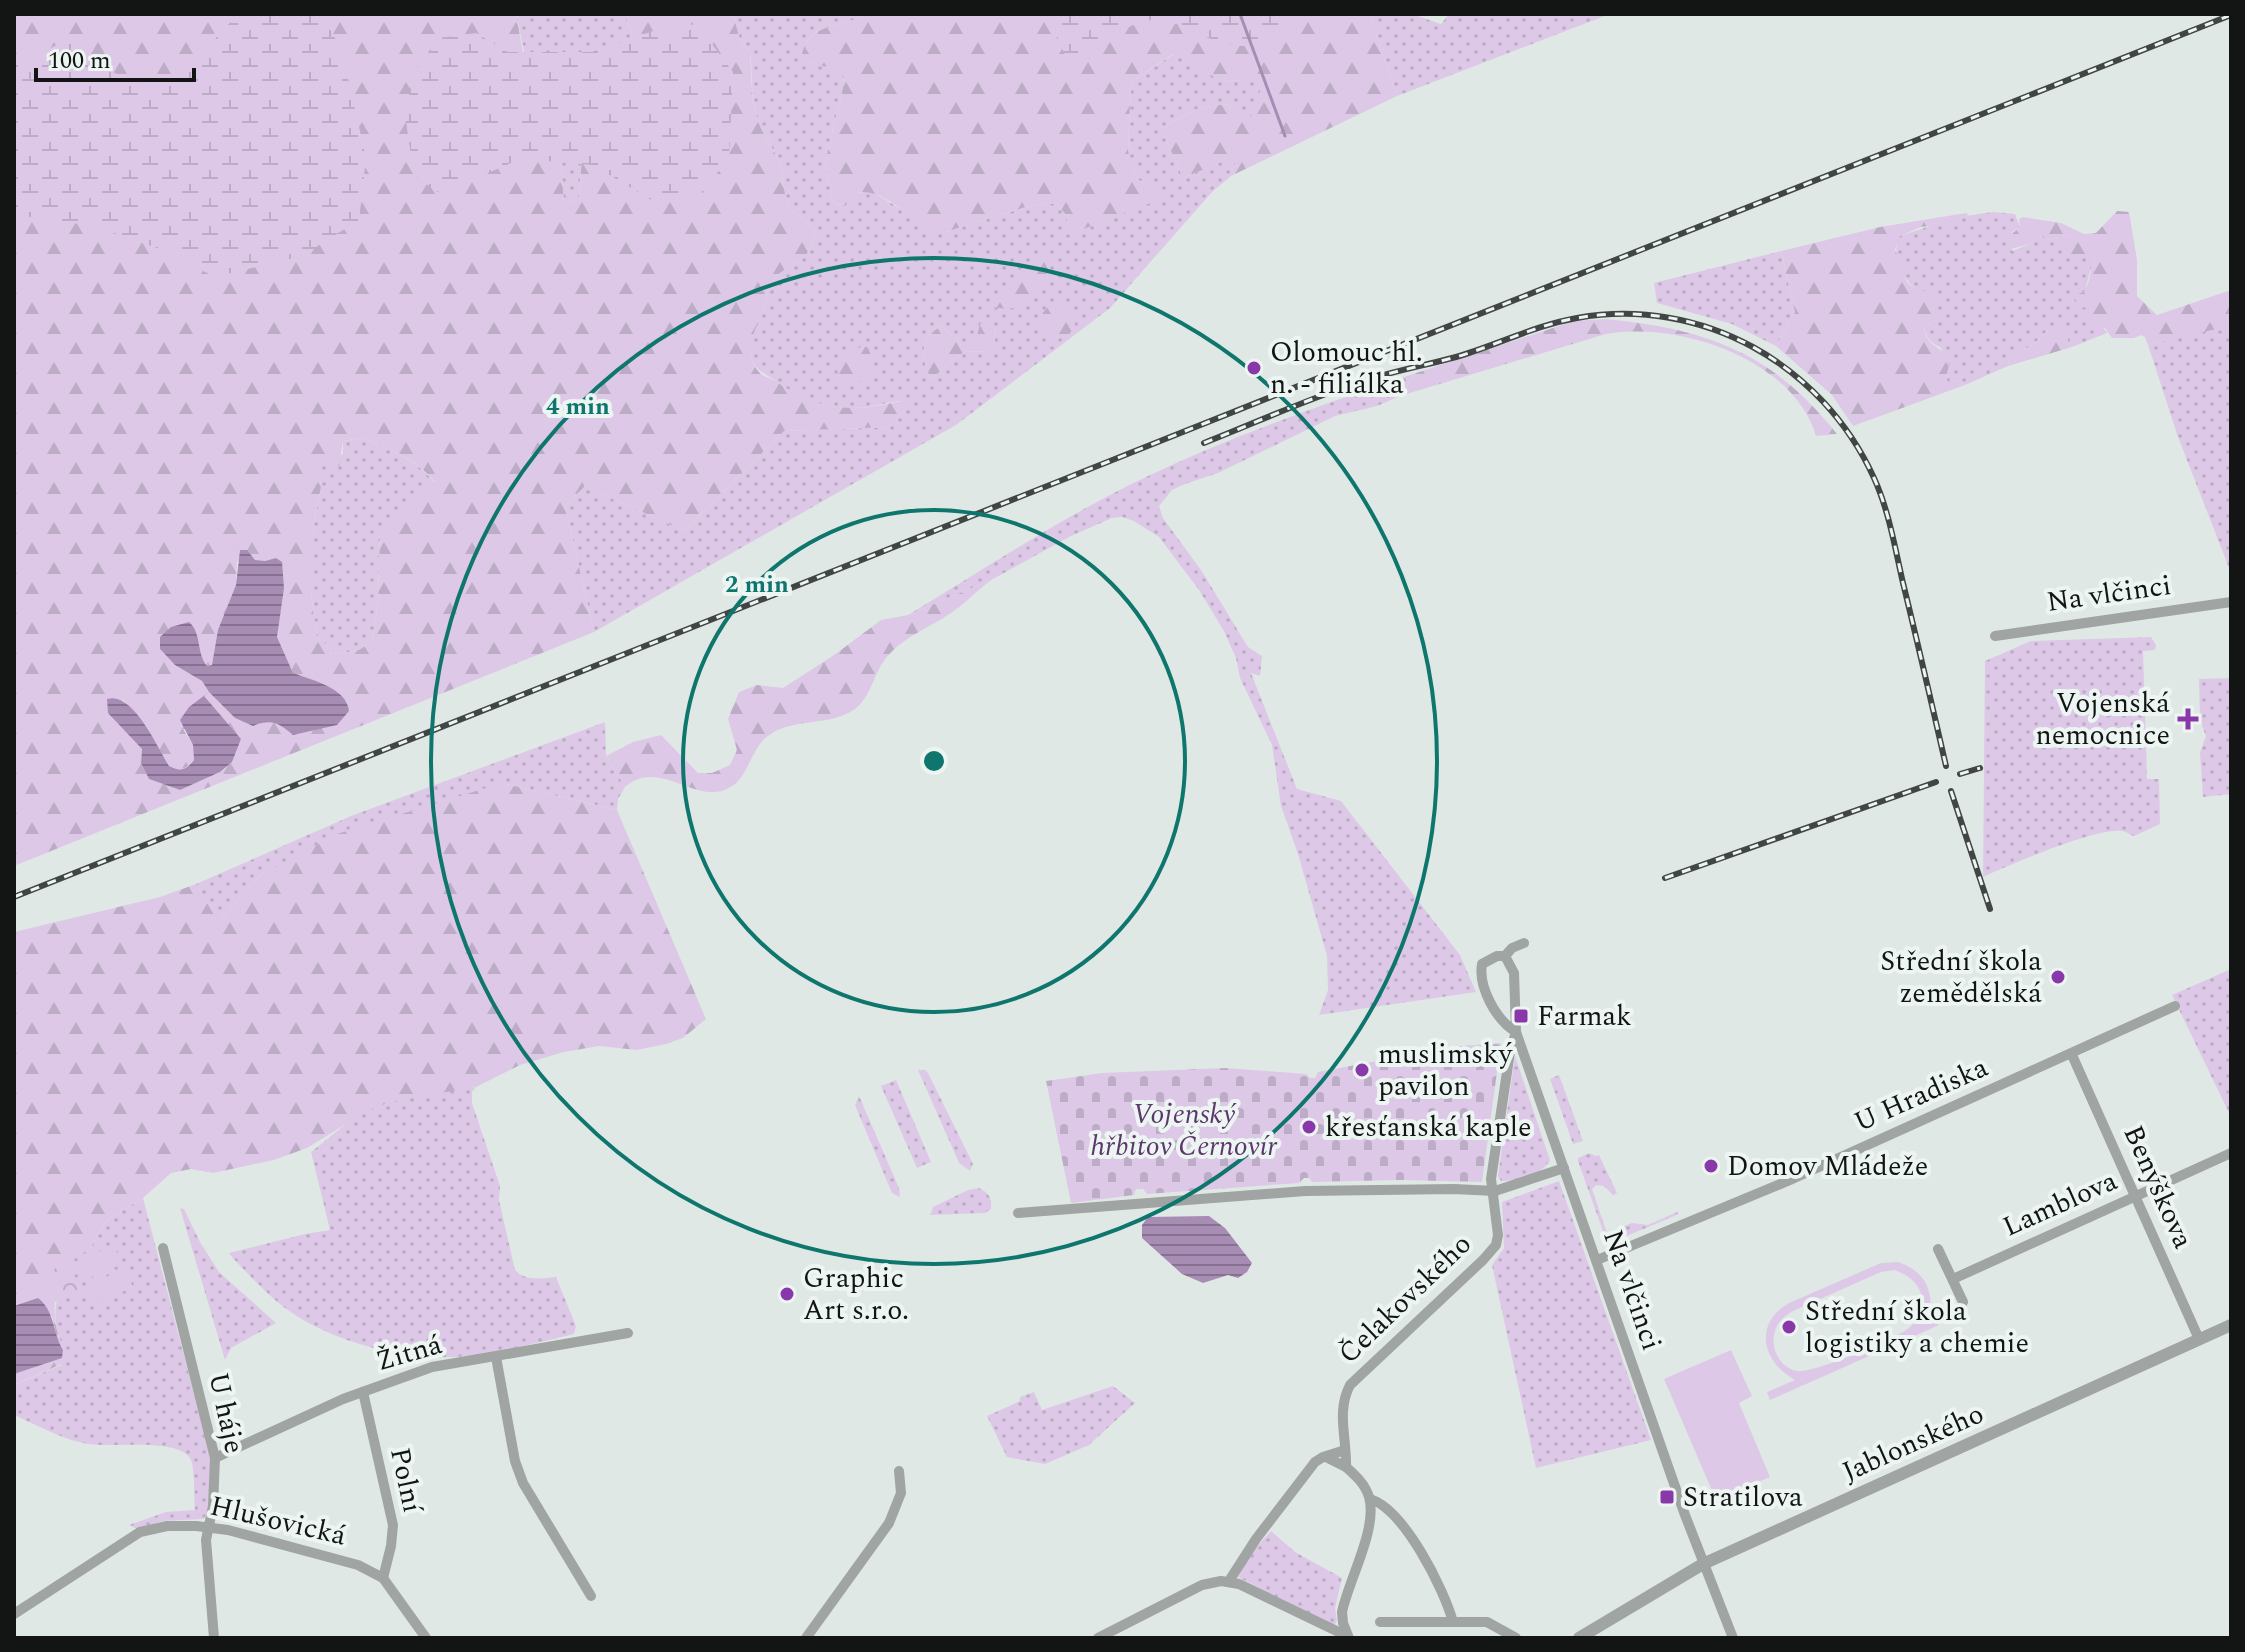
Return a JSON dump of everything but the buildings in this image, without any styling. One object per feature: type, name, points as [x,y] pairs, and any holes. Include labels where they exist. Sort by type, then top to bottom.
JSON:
[{"type":"street","name":"Na vlčinci","points":[[1995,636],[2231,602]]},
{"type":"street","points":[[1505,956],[1512,948],[1524,943]]},
{"type":"street","name":"Na vlčinci","points":[[1516,1032],[1505,1025],[1480,975],[1482,964],[1497,956],[1505,956],[1514,973],[1516,1032],[1703,1564]]},
{"type":"street","name":"U Hradiska","points":[[1597,1260],[1790,1180],[2175,1006]]},
{"type":"street","name":"Čelakovského","points":[[1346,1467],[1342,1411],[1343,1398],[1350,1385],[1488,1255],[1498,1235],[1495,1191],[1491,1179],[1510,1052],[1516,1032]]},
{"type":"street","name":"Benýškova","points":[[2072,1055],[2199,1339]]},
{"type":"street","name":"Lamblova","points":[[1953,1279],[2231,1153]]},
{"type":"street","points":[[1018,1213],[1305,1191],[1495,1191],[1564,1168]]},
{"type":"street","name":"U háje","points":[[163,1248],[215,1458],[213,1506],[206,1545],[214,1638]]},
{"type":"street","points":[[1938,1249],[1963,1302]]},
{"type":"street","name":"Jablonského","points":[[1579,1638],[1703,1564],[2231,1325]]},
{"type":"street","name":"Žitná","points":[[215,1458],[363,1392],[432,1367],[628,1333]]},
{"type":"street","points":[[496,1357],[515,1461],[523,1483],[591,1596]]},
{"type":"street","name":"Polní","points":[[363,1392],[393,1525],[383,1578]]},
{"type":"street","points":[[1229,1581],[1256,1539],[1313,1465],[1345,1450]]},
{"type":"street","points":[[1326,1457],[1346,1467],[1359,1480],[1370,1499],[1369,1527],[1342,1612],[1348,1637]]},
{"type":"street","points":[[806,1638],[889,1523],[901,1493],[899,1471]]},
{"type":"street","points":[[1370,1499],[1382,1504],[1412,1536],[1453,1622]]},
{"type":"street","name":"Hlušovická","points":[[14,1614],[140,1532],[167,1526],[208,1527],[341,1558],[383,1578],[426,1638]]},
{"type":"street","points":[[1703,1564],[1733,1638]]},
{"type":"street","points":[[1098,1638],[1202,1585],[1229,1581],[1348,1637]]},
{"type":"street","points":[[1380,1622],[1487,1622],[1516,1638]]},
{"type":"green space","points":[[14,14],[516,14],[539,139],[561,163],[564,204],[579,198],[584,130],[628,48],[632,30],[627,21],[628,14],[733,14],[740,40],[750,52],[754,107],[762,131],[780,164],[787,202],[815,233],[812,245],[802,259],[784,270],[769,286],[763,313],[752,338],[751,353],[755,367],[786,388],[821,404],[859,408],[913,400],[890,427],[784,431],[684,531],[585,486],[565,506],[594,632],[14,866]],"holes":[[[362,438],[411,461],[435,482],[380,532],[378,602],[372,642],[359,650],[336,654],[316,635],[311,593],[311,537],[321,487],[319,464],[339,466],[343,441]],[[276,558],[277,637],[293,673],[331,688],[348,703],[279,723],[267,721],[253,726],[235,718],[202,681],[175,665],[160,649],[160,637],[198,646],[202,660],[207,666],[212,665],[236,585],[237,561]],[[123,700],[138,716],[169,766],[177,769],[186,767],[194,760],[193,745],[183,729],[241,739],[232,762],[220,772],[180,790],[149,779],[141,763],[142,749],[109,713]]]},
{"type":"green space","points":[[238,14],[324,14],[343,56],[366,158],[359,220],[302,256],[215,277],[160,249],[94,226],[24,216],[14,219],[14,66],[71,38],[106,70],[162,89],[195,61]]},
{"type":"green space","points":[[516,14],[628,14],[627,21],[632,30],[628,48],[584,130],[579,198],[564,204],[561,163],[526,60]]},
{"type":"green space","points":[[733,14],[868,14],[818,31],[810,37],[802,57],[813,64],[836,69],[845,79],[825,163],[833,204],[846,205],[857,193],[871,192],[917,219],[933,233],[942,233],[1026,207],[1056,203],[1067,216],[1069,234],[1167,196],[1137,179],[1128,152],[1131,82],[1174,54],[1222,81],[1264,79],[1237,14],[1340,14],[1311,23],[1246,159],[1238,155],[1231,176],[1212,192],[1110,308],[956,425],[594,632],[565,506],[585,486],[684,531],[784,431],[890,427],[912,401],[859,408],[821,404],[786,388],[754,365],[751,340],[770,285],[784,270],[802,259],[812,245],[815,233],[787,202],[780,164],[757,117],[750,52],[740,40]],"holes":[[[1226,104],[1239,115],[1227,159],[1183,178],[1161,128],[1197,109]],[[981,324],[996,329],[994,345],[988,352],[965,351],[931,379],[924,356],[929,336],[942,326],[956,335],[961,346],[975,346]]]},
{"type":"green space","points":[[868,14],[1369,14],[1397,96],[1231,176],[1238,155],[1183,178],[1161,128],[1197,109],[1226,104],[1249,122],[1264,80],[1222,81],[1173,54],[1131,82],[1128,151],[1137,179],[1168,196],[1068,235],[1067,216],[1056,203],[1026,207],[942,233],[933,233],[877,195],[857,193],[846,205],[833,204],[825,163],[845,79],[836,70],[813,64],[802,57],[810,37],[818,31]]},
{"type":"green space","points":[[1060,14],[1295,14],[1272,37],[1251,46],[1226,44],[1167,21],[1144,21],[1112,38],[1087,62],[1067,59],[1054,32]]},
{"type":"green space","points":[[1369,14],[1412,14],[1441,24],[1449,14],[1610,14],[1397,96]]},
{"type":"green space","points":[[697,24],[733,72],[729,157],[702,194],[653,201],[593,165],[520,159],[440,194],[414,175],[405,115],[414,71],[439,38],[476,33],[508,52],[592,52],[659,29]]},
{"type":"green space","points":[[2117,211],[2129,212],[2137,260],[2137,296],[2157,315],[2231,290],[2231,334],[2216,329],[2148,345],[2141,335],[2112,338],[2096,322],[2086,321],[2086,308],[2079,306],[2075,299],[2084,292],[2096,258],[2090,255],[2079,260],[2071,256],[2064,244],[2070,241],[2070,235],[2049,240],[2043,236],[2035,238],[2030,244],[2007,250],[2008,237],[2020,227],[2019,219],[2023,217],[2061,223],[2084,234],[2096,233]]},
{"type":"green space","points":[[1994,212],[2015,214],[2020,227],[2011,233],[2012,251],[2030,244],[2035,238],[2043,236],[2049,240],[2070,235],[2070,241],[2096,258],[2087,283],[2085,303],[2090,315],[2107,333],[2072,347],[2067,346],[2068,335],[2050,328],[2034,344],[2009,359],[2008,366],[1965,385],[1956,381],[1948,383],[1948,363],[1941,348],[1932,342],[1924,327],[1939,319],[1933,308],[1932,291],[1917,291],[1899,266],[1896,251],[1899,236],[1957,218]]},
{"type":"green space","points":[[1969,215],[1939,225],[1921,227],[1900,236],[1895,249],[1907,282],[1917,291],[1932,291],[1938,296],[1933,308],[1939,312],[1939,319],[1924,327],[1926,336],[1951,357],[1946,377],[1948,382],[1965,385],[1853,426],[1832,395],[1776,346],[1795,312],[1781,251],[1880,227]]},
{"type":"green space","points":[[1781,251],[1795,312],[1776,346],[1732,324],[1657,303],[1654,283]]},
{"type":"green space","points":[[1048,255],[1045,278],[1030,298],[1014,308],[992,307],[1016,276]]},
{"type":"green space","points":[[1058,304],[1070,309],[1075,321],[1070,333],[1058,338],[1046,333],[1041,321],[1046,309]]},
{"type":"green space","points":[[1606,319],[1676,330],[1735,350],[1788,383],[1837,434],[1816,436],[1803,409],[1784,386],[1759,366],[1730,351],[1698,340],[1635,331],[1606,334],[1400,396],[1416,373],[1574,321]]},
{"type":"green space","points":[[980,323],[996,329],[994,346],[989,352],[965,351],[931,379],[924,356],[929,336],[942,326],[956,335],[961,346],[975,346]]},
{"type":"green space","points":[[2050,328],[2064,329],[2068,335],[2067,345],[2072,347],[2008,366],[2009,359],[2034,344]]},
{"type":"green space","points":[[2216,328],[2231,334],[2231,573],[2178,437],[2148,345]]},
{"type":"green space","points":[[863,345],[868,348],[872,358],[872,372],[852,385],[838,380],[841,365]]},
{"type":"green space","points":[[1416,373],[1400,396],[1377,406],[1335,416],[1218,473],[1185,484],[1172,490],[1159,506],[1163,518],[1201,570],[1248,647],[1262,656],[1260,676],[1251,673],[1297,789],[1341,801],[1460,955],[1476,992],[1319,1015],[1328,990],[1327,956],[1281,806],[1272,745],[1240,678],[1236,658],[1224,631],[1199,590],[1159,537],[1134,521],[1112,518],[1071,536],[993,579],[908,615],[1054,526],[1144,478],[1244,434]]},
{"type":"green space","points":[[362,438],[411,462],[435,483],[380,532],[378,602],[372,642],[359,650],[336,654],[316,635],[311,593],[311,537],[321,487],[318,463],[343,454],[343,441]]},
{"type":"green space","points":[[993,579],[956,609],[908,638],[893,651],[855,709],[834,718],[789,726],[768,736],[757,748],[741,777],[729,788],[716,792],[703,791],[651,777],[638,779],[625,787],[606,756],[633,742],[661,735],[698,773],[712,773],[730,765],[737,750],[728,719],[739,692],[757,685],[783,688],[881,620],[908,615]]},
{"type":"green space","points":[[2151,637],[2156,645],[2155,650],[2143,651],[2147,779],[2159,779],[2160,824],[2134,836],[2122,831],[2093,835],[1983,877],[1985,661],[2031,641]]},
{"type":"green space","points":[[2231,678],[2231,794],[2203,797],[2200,753],[2206,736],[2200,720],[2199,679]]},
{"type":"green space","points":[[605,722],[606,756],[625,787],[618,799],[617,810],[502,783],[262,874],[217,923],[196,884],[351,816]]},
{"type":"green space","points":[[502,783],[617,810],[706,1019],[683,1038],[666,1044],[637,1050],[599,1046],[564,1052],[520,1065],[476,1087],[390,1102],[367,1111],[307,1148],[274,1160],[213,1173],[191,1169],[171,1173],[143,1198],[110,1218],[90,1249],[35,1282],[55,1302],[58,1333],[73,1359],[14,1385],[14,1374],[46,1363],[63,1351],[52,1316],[22,1304],[14,1306],[14,932],[160,897],[196,884],[218,922],[262,874],[337,834]]},
{"type":"green space","points":[[2231,969],[2231,1117],[2172,995]]},
{"type":"green space","name":"Vojenský hřbitov Černovír","points":[[1501,1043],[1482,1182],[1312,1182],[1304,1178],[1299,1183],[1147,1194],[1143,1189],[1136,1189],[1134,1195],[1071,1203],[1046,1081],[1102,1073],[1225,1068],[1306,1074],[1315,1078],[1318,1072],[1425,1049]]},
{"type":"green space","points":[[1515,1056],[1550,1160],[1542,1169],[1528,1176],[1501,1181],[1498,1176]]},
{"type":"green space","points":[[918,1070],[928,1073],[973,1164],[970,1171],[959,1163]]},
{"type":"green space","points":[[1559,1075],[1583,1141],[1573,1144],[1550,1079]]},
{"type":"green space","points":[[896,1080],[931,1162],[917,1168],[881,1086]]},
{"type":"green space","points":[[476,1087],[472,1092],[472,1103],[500,1186],[499,1200],[515,1270],[529,1278],[556,1277],[576,1326],[574,1334],[467,1356],[418,1356],[382,1350],[331,1334],[290,1312],[231,1256],[229,1253],[330,1230],[311,1152],[351,1120],[392,1101]]},
{"type":"green space","points":[[859,1096],[899,1188],[900,1197],[892,1193],[855,1105]]},
{"type":"green space","points":[[1589,1153],[1599,1155],[1617,1193],[1613,1195],[1604,1186],[1596,1185],[1592,1189],[1607,1233],[1632,1223],[1648,1225],[1677,1212],[1679,1214],[1617,1240],[1610,1239],[1604,1234],[1578,1161],[1578,1158]]},
{"type":"green space","points":[[1559,1181],[1651,1440],[1536,1468],[1492,1265],[1504,1248],[1502,1202]]},
{"type":"green space","points":[[979,1188],[990,1199],[991,1209],[985,1213],[930,1215],[933,1207]]},
{"type":"green space","points":[[143,1198],[211,1459],[208,1513],[203,1519],[163,1521],[137,1529],[129,1525],[166,1512],[195,1510],[191,1460],[185,1453],[164,1446],[90,1444],[57,1434],[14,1415],[14,1385],[61,1365],[65,1351],[55,1317],[67,1261],[90,1249],[110,1218]]},
{"type":"green space","points":[[180,1208],[184,1209],[219,1272],[276,1323],[231,1348],[225,1360]]},
{"type":"green space","points":[[114,1245],[122,1264],[83,1281],[74,1262]]},
{"type":"green space","points":[[67,1261],[83,1292],[55,1302],[34,1282]]},
{"type":"green space","points":[[1898,1262],[1922,1277],[1929,1292],[1927,1321],[1935,1318],[1939,1325],[1770,1400],[1767,1392],[1795,1380],[1775,1363],[1769,1353],[1766,1332],[1770,1321],[1789,1303],[1881,1263]],"holes":[[[1895,1270],[1914,1282],[1921,1294],[1920,1312],[1910,1327],[1890,1339],[1819,1367],[1797,1371],[1779,1359],[1774,1334],[1780,1321],[1788,1314],[1881,1272]]]},
{"type":"green space","points":[[124,1269],[133,1287],[93,1305],[85,1286]]},
{"type":"green space","points":[[1731,1350],[1752,1396],[1739,1403],[1770,1477],[1716,1500],[1664,1379]]},
{"type":"green space","points":[[1113,1386],[1135,1403],[1089,1445],[1045,1464],[1007,1457],[987,1416],[1034,1392],[1042,1410]]},
{"type":"green space","points":[[1271,1531],[1295,1552],[1342,1578],[1334,1625],[1330,1626],[1238,1577],[1250,1554]]},
{"type":"shaded area","points":[[240,550],[247,550],[255,560],[276,558],[282,562],[284,588],[277,637],[293,673],[335,691],[347,703],[349,711],[337,725],[293,735],[274,723],[253,726],[235,718],[202,681],[175,665],[160,649],[160,637],[171,627],[189,622],[196,632],[204,661],[207,666],[212,665],[218,630],[236,585]]},
{"type":"shaded area","points":[[209,692],[204,696],[241,739],[232,762],[220,772],[180,790],[149,779],[141,763],[142,749],[108,713],[107,699],[126,703],[143,722],[169,766],[180,769],[186,768],[194,760],[193,745],[180,720],[189,707]]},
{"type":"shaded area","points":[[1209,1216],[1225,1228],[1252,1263],[1247,1272],[1238,1278],[1228,1275],[1203,1283],[1182,1274],[1142,1238],[1142,1225],[1148,1217]]},
{"type":"shaded area","points":[[38,1298],[51,1316],[63,1350],[62,1358],[14,1374],[14,1306]]},
{"type":"waterway","points":[[1240,14],[1285,136]]},
{"type":"railway","points":[[14,897],[2231,15]]},
{"type":"railway","points":[[1204,443],[1357,383],[1456,357],[1562,321],[1624,314],[1669,318],[1712,329],[1753,347],[1790,371],[1823,402],[1851,437],[1874,478],[1891,530],[1946,766]]},
{"type":"railway","points":[[1960,774],[1980,768]]},
{"type":"railway","points":[[1665,878],[1936,782]]},
{"type":"railway","points":[[1951,791],[1990,909]]},
{"type":"place","name":"Olomouc hl. n. - filiálka","points":[[1254,368]]},
{"type":"place","name":"Vojenská nemocnice","points":[[2188,719]]},
{"type":"place","name":"Střední škola zemědělská","points":[[2058,977]]},
{"type":"place","name":"Farmak","points":[[1521,1016]]},
{"type":"place","name":"muslimský pavilon","points":[[1362,1070]]},
{"type":"place","name":"křesťanská kaple","points":[[1309,1127]]},
{"type":"place","name":"Domov Mládeže","points":[[1711,1166]]},
{"type":"place","name":"Graphic Art s.r.o.","points":[[787,1294]]},
{"type":"place","name":"Střední škola logistiky a chemie","points":[[1789,1327]]},
{"type":"place","name":"Stratilova","points":[[1667,1497]]}]
